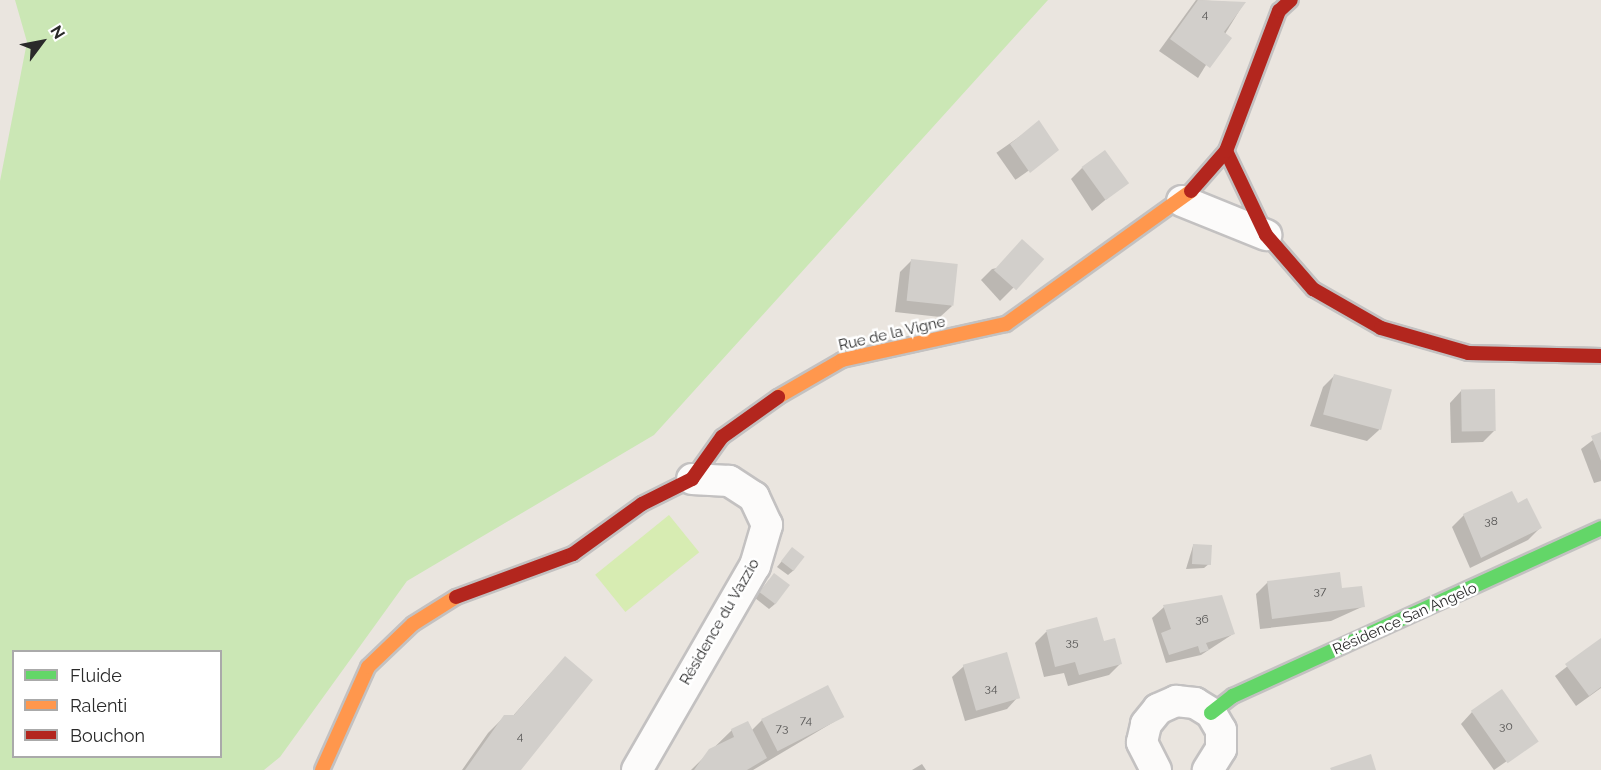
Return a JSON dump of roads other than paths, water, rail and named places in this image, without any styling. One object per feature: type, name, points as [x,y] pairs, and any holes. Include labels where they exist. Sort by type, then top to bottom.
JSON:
[{"type":"street","name":"Rue de la Vigne","points":[[322,770],[368,667],[413,624],[468,589],[573,554],[642,504],[692,479],[722,437],[795,385],[842,360],[1006,324],[1122,236],[1182,201],[1226,151],[1279,11],[1291,0]]},
{"type":"street","points":[[1226,151],[1266,235],[1313,289],[1381,328],[1468,353],[1601,356]]},
{"type":"street","points":[[1182,201],[1266,235]]},
{"type":"street","name":"Résidence du Vazzio","points":[[637,770],[755,566],[767,525],[754,497],[729,481],[692,479]]},
{"type":"street","name":"Résidence San Angelo","points":[[1211,713],[1233,696],[1601,528]]},
{"type":"street","points":[[1156,770],[1142,742],[1146,724],[1158,709],[1176,701],[1195,703],[1211,713],[1221,730],[1221,749],[1209,770]]}]
